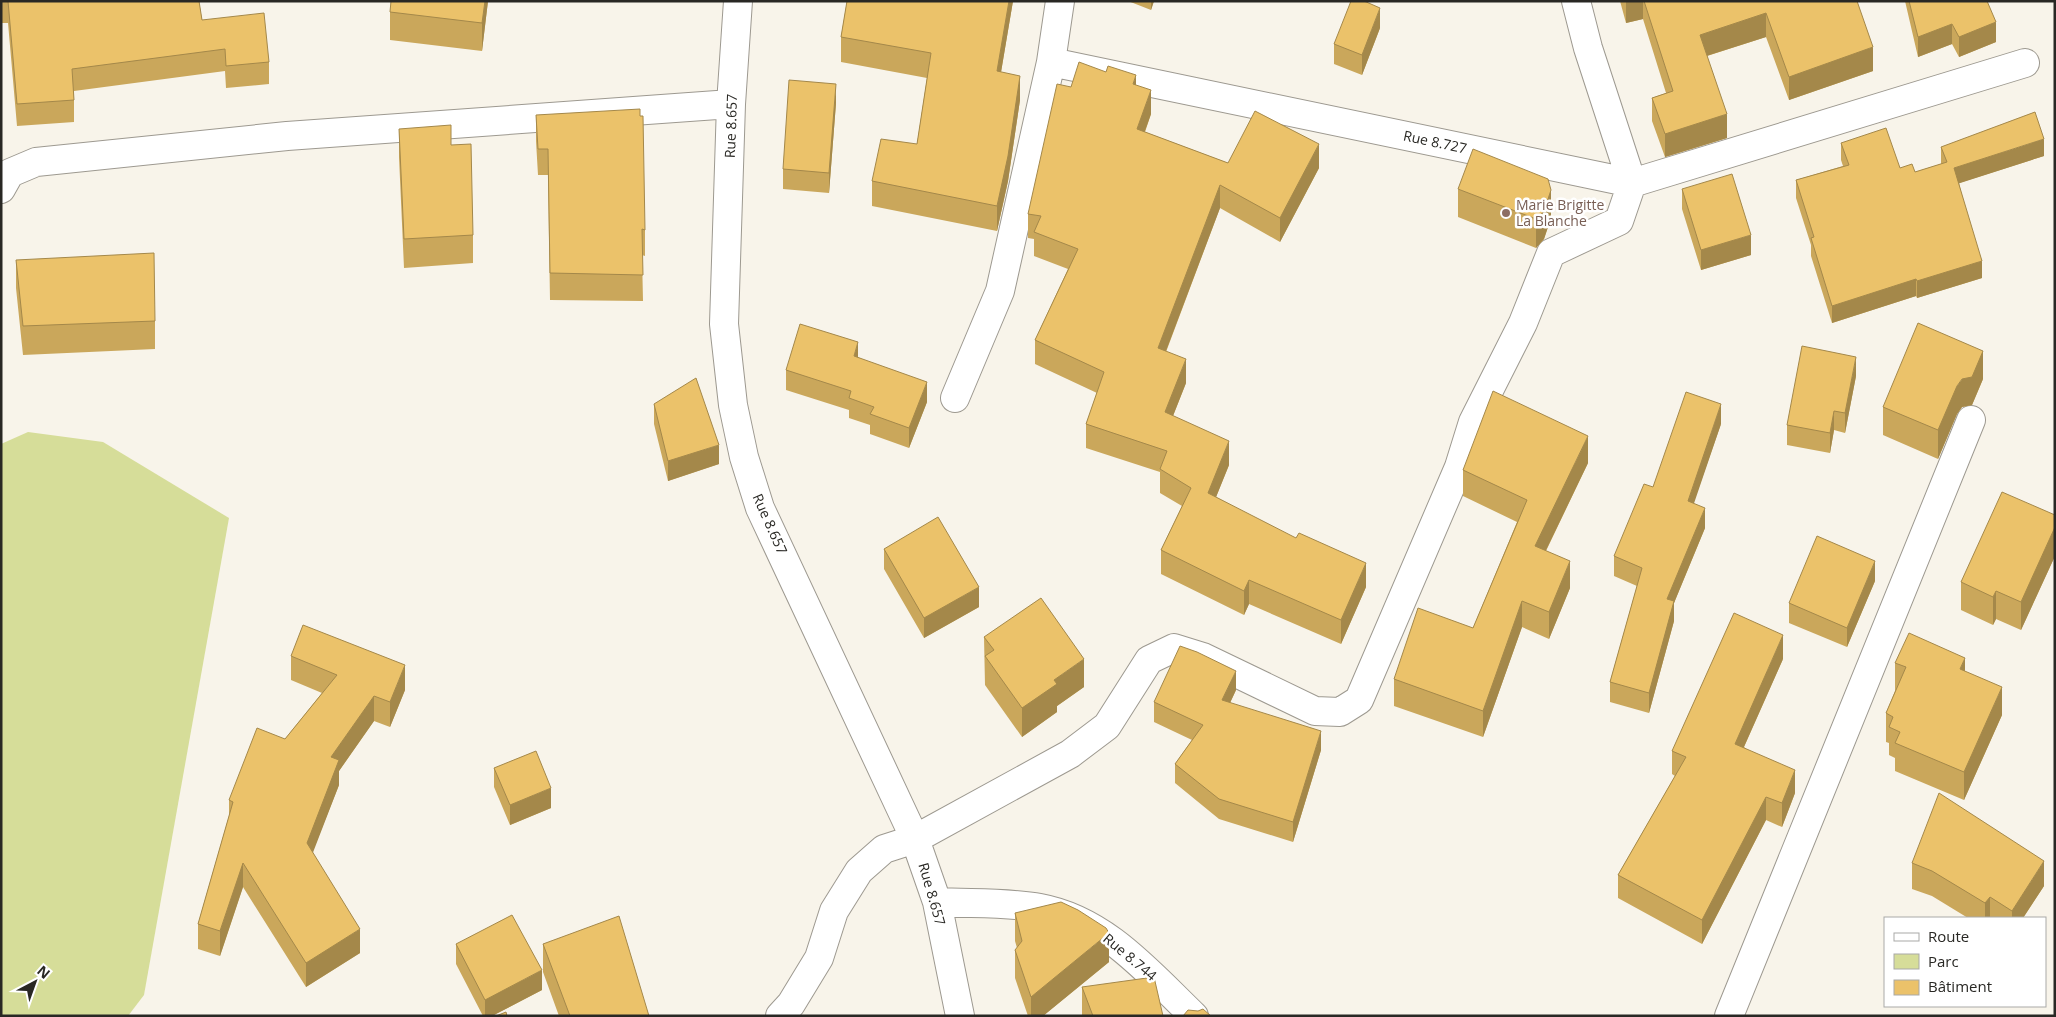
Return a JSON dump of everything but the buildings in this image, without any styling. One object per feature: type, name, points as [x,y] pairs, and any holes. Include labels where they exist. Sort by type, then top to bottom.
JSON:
[{"type":"street","name":"Rue 8.657","points":[[738,1],[732,104],[724,324],[726,360],[732,405],[744,457],[760,508],[915,839],[936,902],[960,1016]]},
{"type":"street","points":[[955,398],[1000,291],[1051,62],[1060,1]]},
{"type":"street","points":[[780,1016],[791,1004],[819,958],[834,912],[858,872],[884,849],[915,839],[1070,754],[1107,726],[1149,660],[1174,648],[1203,657],[1315,711],[1340,712],[1359,700],[1459,467],[1473,422],[1523,323],[1551,253],[1619,221],[1632,183],[1588,48],[1576,1]]},
{"type":"street","name":"Rue 8.727","points":[[1051,62],[1632,183]]},
{"type":"street","points":[[1632,183],[2025,63]]},
{"type":"street","points":[[1,189],[10,174],[36,162],[287,136],[732,104]]},
{"type":"street","points":[[1729,1016],[1971,420]]},
{"type":"street","name":"Rue 8.744","points":[[936,902],[1040,908],[1090,925],[1120,946],[1194,1016]]},
{"type":"green space","points":[[28,432],[103,442],[229,518],[144,995],[128,1016],[1,1016],[1,444]]},
{"type":"place","name":"Marie Brigitte La Blanche","points":[[1506,213]]}]
